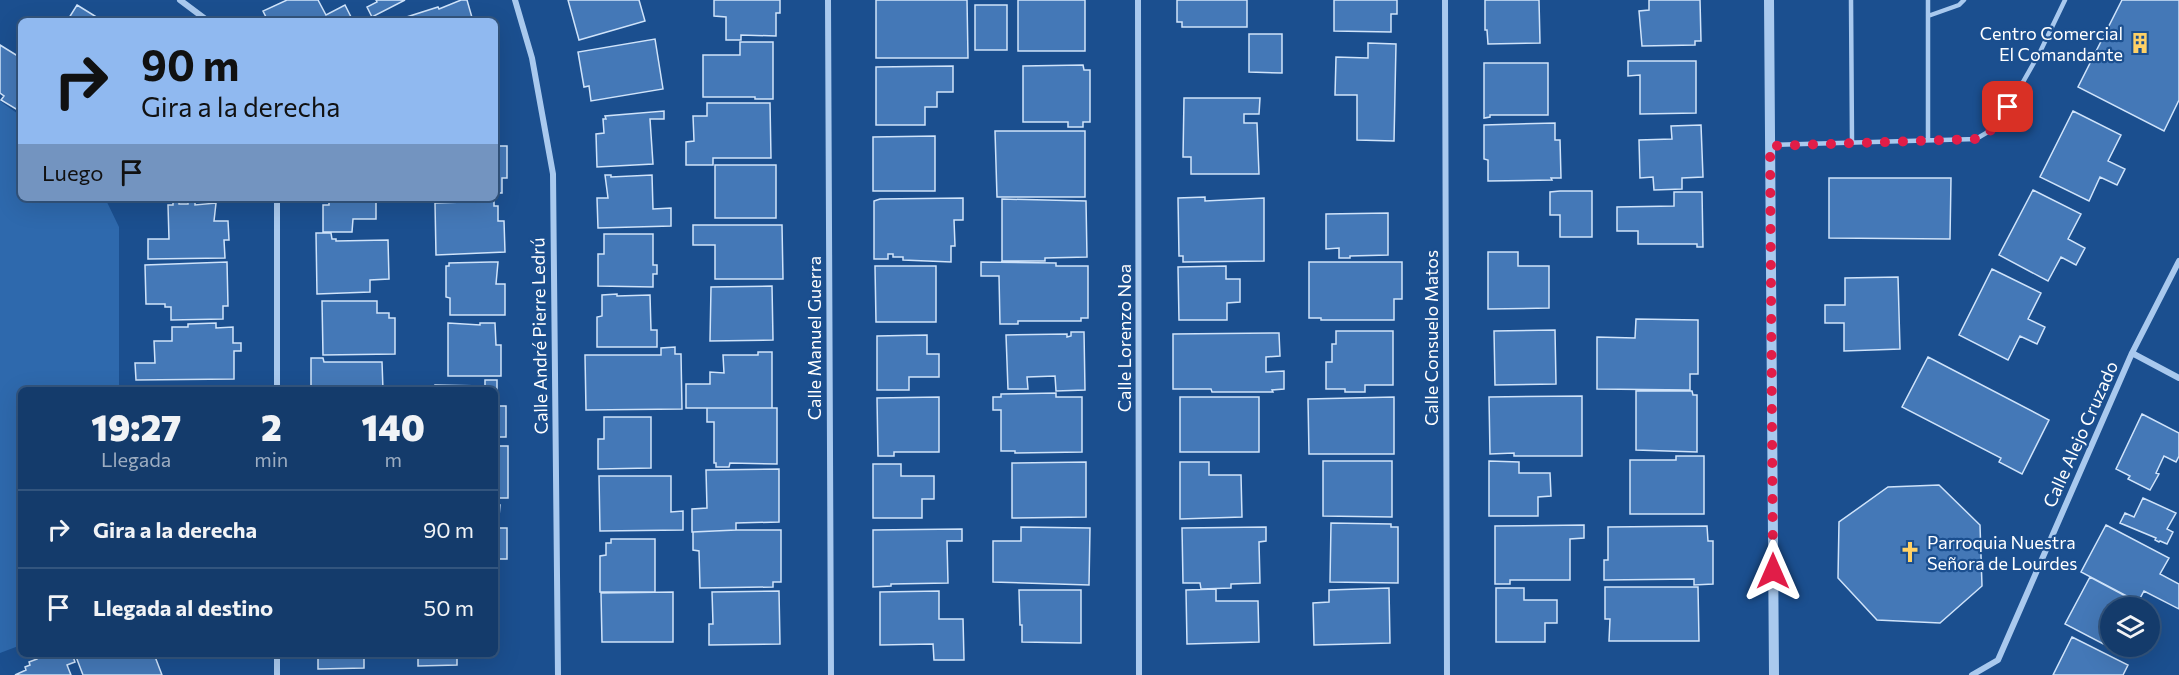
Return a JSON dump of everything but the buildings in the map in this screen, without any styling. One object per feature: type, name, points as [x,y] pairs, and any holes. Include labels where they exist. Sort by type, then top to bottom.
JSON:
[{"type":"street","points":[[180,0],[204,18]]},
{"type":"street","name":"Calle André Pierre Ledrú","points":[[515,0],[532,58],[552,174],[558,675]]},
{"type":"street","name":"Calle Manuel Guerra","points":[[828,0],[831,675]]},
{"type":"street","name":"Calle Lorenzo Noa","points":[[1138,0],[1139,675]]},
{"type":"street","name":"Calle Consuelo Matos","points":[[1445,0],[1447,675]]},
{"type":"street","points":[[1769,0],[1774,675]]},
{"type":"street","points":[[277,201],[277,387]]},
{"type":"street","name":"Calle Alejo Cruzado","points":[[1972,675],[1998,660],[2132,353],[2179,261]]},
{"type":"street","points":[[2132,353],[2179,378]]},
{"type":"street","points":[[277,657],[277,675]]},
{"type":"lane","points":[[1851,0],[1852,143]]},
{"type":"lane","points":[[1928,0],[1928,140]]},
{"type":"lane","points":[[1928,16],[1959,5],[1964,0]]},
{"type":"lane","points":[[1770,146],[1976,139],[1998,126],[2040,52],[2065,0]]},
{"type":"shaded area","points":[[0,101],[18,114],[18,201],[106,201],[119,227],[119,387],[18,387],[18,646],[0,653]]},
{"type":"place","name":"Centro Comercial El Comandante","points":[[2140,43]]},
{"type":"place","name":"Parroquia Nuestra Señora de Lourdes","points":[[1910,552]]},
{"type":"route","points":[[1773,571],[1770,146],[1976,139],[1998,126],[2008,107]]}]
